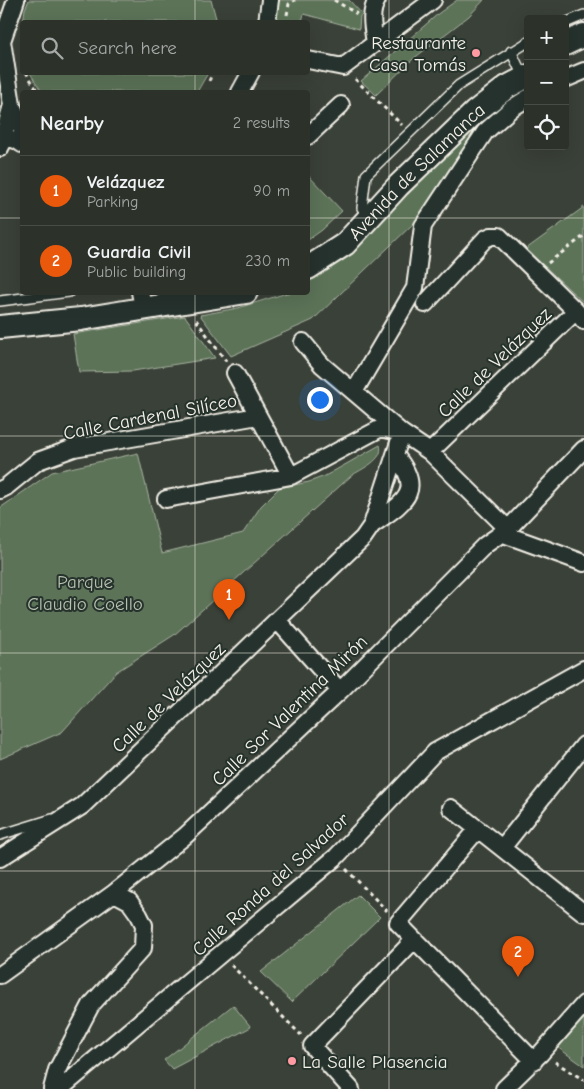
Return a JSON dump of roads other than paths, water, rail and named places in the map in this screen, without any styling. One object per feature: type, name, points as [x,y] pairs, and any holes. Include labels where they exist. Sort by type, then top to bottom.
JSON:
[{"type":"main road","points":[[569,42],[584,35]]},
{"type":"main road","points":[[569,53],[584,47]]},
{"type":"main road","name":"Avenida de Salamanca","points":[[310,253],[322,245],[362,208],[422,145],[472,99],[521,65]]},
{"type":"main road","name":"Avenida de Salamanca","points":[[310,267],[346,244],[399,186],[475,112],[507,88],[521,65]]},
{"type":"main road","points":[[0,319],[141,297],[165,295]]},
{"type":"main road","points":[[0,327],[81,319],[228,295]]},
{"type":"street","points":[[16,0],[1,40],[12,106],[20,125]]},
{"type":"street","points":[[266,20],[270,0]]},
{"type":"street","points":[[375,43],[372,22],[373,6],[377,0]]},
{"type":"street","points":[[310,60],[343,67],[432,0]]},
{"type":"street","points":[[569,77],[584,70]]},
{"type":"street","points":[[241,90],[249,75]]},
{"type":"street","points":[[354,392],[415,288],[423,226],[486,132],[512,108],[524,100]]},
{"type":"street","points":[[310,134],[341,105]]},
{"type":"street","points":[[0,148],[12,106]]},
{"type":"street","points":[[0,148],[4,140],[10,138],[17,139],[20,142]]},
{"type":"street","points":[[425,304],[491,236],[499,236],[537,271],[580,316]]},
{"type":"street","name":"Calle de Velázquez","points":[[430,452],[580,316]]},
{"type":"street","points":[[303,342],[322,365],[402,433],[430,452],[504,531],[584,563]]},
{"type":"street","points":[[236,374],[291,476]]},
{"type":"street","name":"Calle Cardenal Silíceo","points":[[0,490],[38,461],[74,448],[258,416]]},
{"type":"street","points":[[166,500],[291,476],[381,428],[402,433]]},
{"type":"street","name":"Calle de Velázquez","points":[[0,858],[70,814],[99,791],[363,538],[372,525],[402,433]]},
{"type":"street","name":"Calle Sor Valentina Mirón","points":[[0,976],[114,893],[185,836],[340,691],[485,544],[504,531],[584,448]]},
{"type":"street","name":"Calle de Velázquez","points":[[372,525],[405,499],[410,489],[410,479],[405,467],[395,455]]},
{"type":"street","points":[[277,620],[340,691]]},
{"type":"street","name":"Calle Ronda del Salvador","points":[[60,1089],[222,955],[336,857],[435,752],[584,669]]},
{"type":"street","points":[[502,848],[584,745]]},
{"type":"street","points":[[451,808],[584,913]]},
{"type":"street","points":[[478,829],[398,923],[537,1057]]},
{"type":"street","points":[[52,1089],[57,1070],[91,1006],[143,948],[144,925],[140,915],[129,901],[114,893]]},
{"type":"street","points":[[351,1089],[312,1046],[414,940]]},
{"type":"street","points":[[504,1089],[537,1057],[584,1004]]},
{"type":"lane","points":[[569,22],[584,15]]},
{"type":"lane","points":[[362,208],[366,175],[459,85],[521,65]]},
{"type":"lane","points":[[0,301],[46,295]]},
{"type":"lane","points":[[0,834],[70,814]]},
{"type":"place","name":"Restaurante Casa Tomás","points":[[476,53]]},
{"type":"place","name":"Velázquez","points":[[229,620]]},
{"type":"place","name":"Guardia Civil","points":[[518,977]]},
{"type":"place","name":"La Salle Plasencia","points":[[292,1061]]},
{"type":"park label","name":"Parque Claudio Coello","points":[[85,592]]}]
